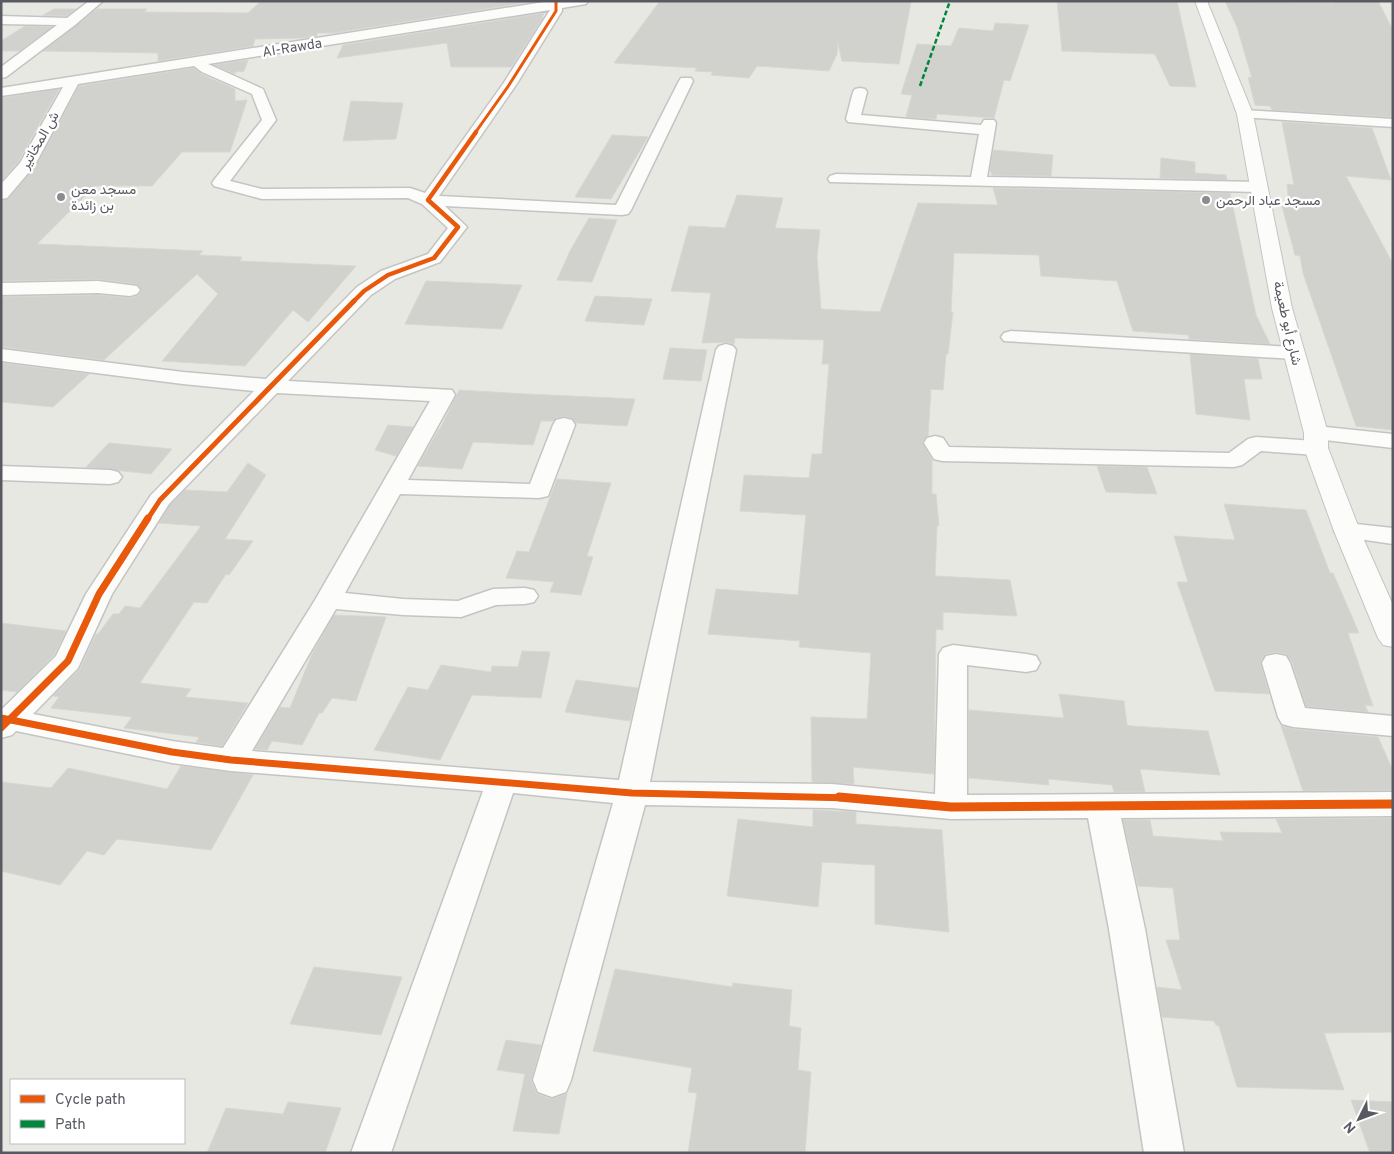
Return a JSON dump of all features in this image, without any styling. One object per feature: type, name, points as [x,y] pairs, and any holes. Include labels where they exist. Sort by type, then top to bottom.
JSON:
[{"type":"street","points":[[1,74],[97,1]]},
{"type":"street","name":"Al-Rawda","points":[[1,92],[582,1]]},
{"type":"street","name":"شارع أبو طعيمة","points":[[1200,1],[1245,114],[1282,308],[1316,440],[1347,531],[1393,638]]},
{"type":"street","points":[[428,200],[509,85],[556,11],[555,4]]},
{"type":"street","points":[[1,20],[71,22]]},
{"type":"street","points":[[1,56],[24,56]]},
{"type":"street","points":[[198,62],[207,69],[258,92],[269,120],[220,182],[262,194],[410,194],[428,200],[622,210],[686,81]]},
{"type":"street","name":"ش المخاتير","points":[[1,194],[27,164],[72,82]]},
{"type":"street","points":[[860,92],[853,119],[988,126],[978,181]]},
{"type":"street","points":[[1245,114],[1393,123]]},
{"type":"street","points":[[836,179],[1259,187]]},
{"type":"street","points":[[4,722],[68,661],[99,594],[160,500],[269,386],[364,291],[388,276],[434,258],[458,227],[428,200]]},
{"type":"street","points":[[1,289],[98,287],[130,290]]},
{"type":"street","points":[[1011,337],[1294,353]]},
{"type":"street","points":[[552,1080],[632,793],[726,350]]},
{"type":"street","points":[[1,355],[183,378],[269,386],[444,395],[394,487],[328,600],[230,760]]},
{"type":"street","points":[[394,487],[539,491],[564,425]]},
{"type":"street","points":[[935,443],[942,454],[1234,460],[1256,444],[1316,440],[1393,441]]},
{"type":"street","points":[[1,473],[110,478]]},
{"type":"street","points":[[1347,531],[1393,536]]},
{"type":"street","points":[[328,600],[402,607],[461,609],[493,597],[525,596]]},
{"type":"street","points":[[952,807],[953,654],[1026,664]]},
{"type":"street","points":[[1276,664],[1293,717],[1393,726]]},
{"type":"street","points":[[4,722],[172,752],[230,760],[632,793],[832,796],[952,807],[1393,804]]},
{"type":"street","points":[[372,1153],[502,781]]},
{"type":"street","points":[[1102,805],[1127,929],[1164,1153]]},
{"type":"building","points":[[261,1],[536,1],[334,33],[317,33],[317,36],[255,39],[253,46],[158,61],[158,53],[43,51],[97,9],[147,9],[144,12],[248,13]]},
{"type":"building","points":[[660,1],[911,2],[899,64],[842,61],[838,43],[837,54],[829,71],[757,66],[749,78],[711,75],[713,72],[695,71],[697,68],[614,63]]},
{"type":"building","points":[[1057,1],[1177,1],[1196,87],[1170,86],[1155,54],[1062,51]]},
{"type":"building","points":[[1225,1],[1334,3],[1332,1],[1378,1],[1393,30],[1393,117],[1272,110],[1270,106],[1255,105],[1248,77],[1252,78],[1237,27]]},
{"type":"building","points":[[54,9],[76,9],[66,16],[43,15]]},
{"type":"building","points":[[544,13],[511,67],[451,67],[447,43],[337,58],[343,45]]},
{"type":"building","points":[[995,23],[1029,25],[1010,81],[1004,80],[994,118],[937,114],[936,119],[906,117],[912,95],[901,94],[917,44],[951,46],[959,28],[993,31]]},
{"type":"building","points":[[25,26],[52,27],[19,51],[1,51],[1,41]]},
{"type":"building","points":[[248,60],[244,71],[235,72],[235,74],[214,65]]},
{"type":"building","points":[[194,68],[201,74],[235,89],[235,101],[247,100],[230,152],[182,152],[152,186],[95,186],[37,244],[203,251],[199,255],[242,257],[240,261],[356,266],[308,322],[293,310],[245,366],[162,361],[218,294],[197,274],[104,360],[1,347],[1,297],[98,295],[130,298],[138,296],[142,290],[137,284],[98,279],[1,281],[1,201],[8,199],[36,166],[79,86]]},
{"type":"building","points":[[59,89],[18,162],[1,181],[1,98]]},
{"type":"building","points":[[351,101],[403,103],[396,139],[343,141]]},
{"type":"building","points":[[1282,122],[1372,128],[1391,180],[1346,176],[1393,264],[1393,430],[1356,426],[1303,273],[1300,256],[1295,255],[1282,206],[1289,206],[1287,184],[1294,185]]},
{"type":"building","points":[[612,135],[648,137],[611,199],[575,197]]},
{"type":"building","points":[[993,150],[1053,155],[1051,176],[992,175],[990,169]]},
{"type":"building","points":[[1161,158],[1195,162],[1195,173],[1226,175],[1227,180],[1160,178]]},
{"type":"building","points":[[993,188],[1230,193],[1256,315],[1270,344],[1189,339],[1189,335],[1133,331],[1117,281],[1041,276],[1039,255],[954,253],[951,312],[953,312],[948,354],[946,354],[943,390],[931,389],[928,436],[922,442],[932,460],[932,494],[936,494],[939,526],[937,525],[935,576],[1010,580],[1017,616],[943,612],[943,630],[936,629],[934,774],[853,767],[854,784],[812,782],[811,717],[867,719],[871,653],[799,647],[800,641],[708,634],[716,589],[798,595],[806,515],[740,511],[744,475],[809,478],[812,454],[822,454],[829,364],[822,364],[824,340],[735,338],[734,344],[727,342],[702,343],[711,293],[671,291],[689,226],[725,228],[737,195],[783,198],[775,228],[820,230],[817,257],[821,309],[880,312],[918,203],[998,205]]},
{"type":"building","points":[[589,218],[617,220],[592,282],[557,280],[570,251]]},
{"type":"building","points":[[426,281],[522,285],[502,329],[405,324]]},
{"type":"building","points":[[595,296],[652,299],[644,325],[585,321]]},
{"type":"building","points":[[670,348],[707,350],[701,381],[663,379]]},
{"type":"building","points":[[1190,354],[1258,359],[1262,379],[1244,379],[1250,420],[1196,414]]},
{"type":"building","points":[[1,363],[89,374],[53,407],[1,402]]},
{"type":"building","points":[[459,390],[635,399],[627,426],[576,423],[572,418],[564,416],[553,421],[541,421],[533,445],[473,442],[462,469],[418,466],[440,429]]},
{"type":"building","points":[[388,425],[413,427],[396,456],[375,450]]},
{"type":"building","points":[[109,443],[172,449],[151,474],[86,467]]},
{"type":"building","points":[[248,463],[266,475],[225,539],[253,541],[229,575],[226,574],[207,603],[194,602],[140,683],[191,689],[185,697],[248,703],[222,746],[196,742],[199,737],[124,728],[132,717],[51,708],[59,697],[53,696],[80,669],[96,634],[98,634],[113,614],[119,614],[125,606],[140,608],[201,526],[159,523],[170,505],[185,490],[227,492]]},
{"type":"building","points":[[1097,466],[1147,467],[1157,494],[1106,492]]},
{"type":"building","points":[[557,479],[611,483],[587,556],[593,557],[581,595],[550,592],[554,582],[506,578],[517,551],[529,552]]},
{"type":"building","points":[[1224,504],[1306,510],[1330,573],[1333,573],[1359,633],[1348,633],[1373,706],[1365,705],[1368,712],[1306,706],[1292,662],[1286,654],[1276,652],[1266,654],[1260,662],[1269,694],[1215,691],[1177,582],[1188,582],[1174,536],[1235,540]]},
{"type":"building","points":[[334,615],[386,617],[356,701],[332,698],[322,713],[319,713],[302,745],[272,741],[267,750],[255,749],[280,707],[290,708],[312,654]]},
{"type":"building","points":[[1,623],[66,631],[54,655],[17,692],[1,690]]},
{"type":"building","points":[[522,651],[550,652],[541,698],[472,695],[440,760],[374,750],[408,687],[428,690],[441,665],[491,672],[492,666],[518,667]]},
{"type":"building","points":[[576,680],[638,688],[630,721],[565,712]]},
{"type":"building","points":[[1059,694],[1124,701],[1127,725],[1208,731],[1220,775],[1140,769],[1145,792],[1114,792],[1112,785],[1048,779],[1049,785],[969,778],[969,710],[1064,718]]},
{"type":"building","points":[[1281,726],[1293,729],[1378,737],[1393,771],[1393,790],[1303,791]]},
{"type":"building","points":[[181,766],[253,775],[211,850],[117,839],[104,855],[87,851],[60,885],[1,871],[1,782],[51,788],[68,768],[167,789]]},
{"type":"building","points":[[813,810],[856,812],[856,824],[942,830],[949,932],[875,924],[875,865],[822,862],[818,907],[727,896],[738,819],[813,827]]},
{"type":"building","points":[[1392,818],[1393,1032],[1324,1033],[1344,1090],[1237,1087],[1219,1026],[1214,1021],[1162,1017],[1157,987],[1182,990],[1166,940],[1180,940],[1173,888],[1138,886],[1123,820],[1150,820],[1153,836],[1223,841],[1220,832],[1282,833],[1276,819]]},
{"type":"building","points":[[314,967],[402,977],[381,1035],[290,1024]]},
{"type":"building","points":[[615,969],[732,987],[733,983],[792,990],[789,1026],[801,1028],[798,1070],[811,1072],[805,1153],[688,1153],[697,1093],[688,1092],[692,1068],[593,1051]]},
{"type":"building","points":[[506,1040],[541,1045],[531,1081],[537,1094],[551,1099],[567,1094],[559,1134],[513,1131],[525,1074],[497,1070]]},
{"type":"building","points":[[1351,1100],[1393,1102],[1393,1153],[1370,1153]]},
{"type":"building","points":[[288,1102],[341,1108],[325,1153],[207,1153],[226,1108],[283,1114]]},
{"type":"marked path","points":[[920,86],[950,1]]},
{"type":"cycle path","points":[[1,728],[68,661],[99,594],[160,500],[364,291],[388,275],[434,258],[458,227],[428,200],[509,85],[556,11],[556,1]]},
{"type":"cycle path","points":[[1,718],[172,752],[231,760],[632,793],[832,796],[951,807],[1393,804]]},
{"type":"place","name":"مسجد معن بن زائدة","points":[[61,197]]},
{"type":"place","name":"مسجد عباد الرحمن","points":[[1206,200]]}]
